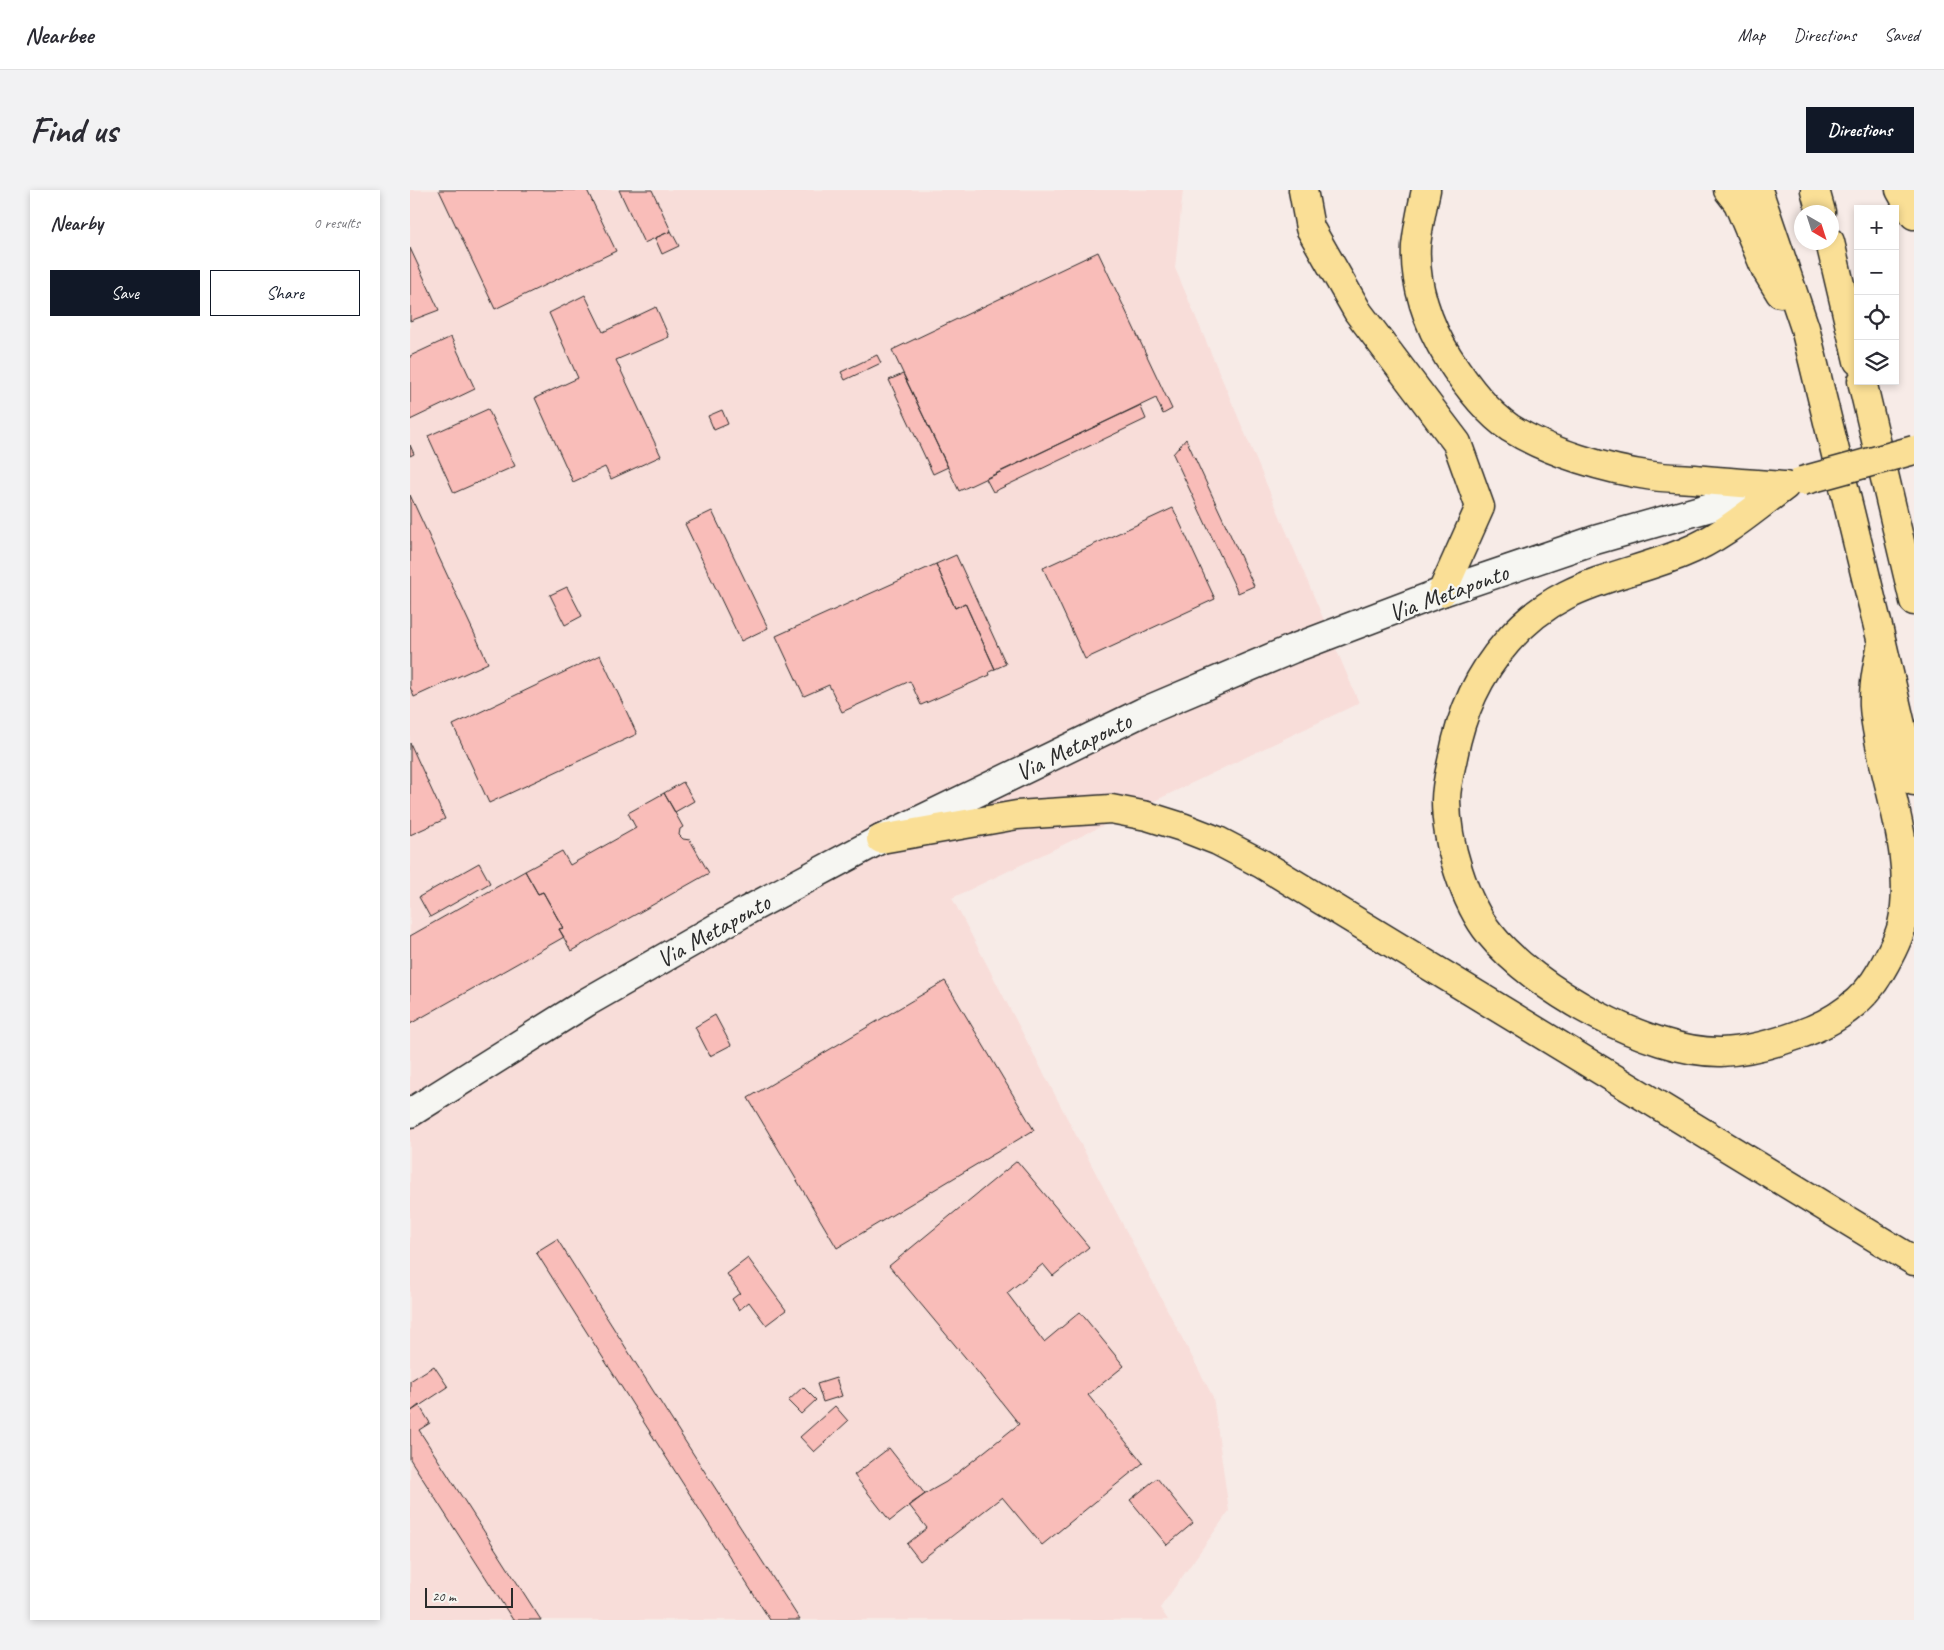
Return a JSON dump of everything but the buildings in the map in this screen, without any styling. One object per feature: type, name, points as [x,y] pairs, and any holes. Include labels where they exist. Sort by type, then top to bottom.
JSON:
[{"type":"main road","points":[[1303,190],[1310,228],[1358,312],[1457,444],[1480,507],[1442,592]]},
{"type":"main road","points":[[1426,190],[1416,247],[1418,280],[1428,316],[1442,346],[1457,371],[1486,407],[1508,427],[1531,440],[1597,464],[1653,476],[1793,483],[1914,450]]},
{"type":"main road","points":[[1728,190],[1738,203],[1766,270],[1781,295],[1805,328]]},
{"type":"main road","points":[[1758,190],[1805,328],[1914,781]]},
{"type":"main road","points":[[1815,190],[1819,205]]},
{"type":"main road","points":[[1900,190],[1914,215]]},
{"type":"main road","points":[[1832,250],[1854,344]]},
{"type":"main road","points":[[1863,385],[1914,601]]},
{"type":"main road","points":[[1793,483],[1710,540],[1684,553],[1584,585],[1552,602],[1508,640],[1486,670],[1468,704],[1456,738],[1446,799],[1449,826],[1462,883],[1475,911],[1490,934],[1534,977],[1564,996],[1626,1029],[1684,1048],[1718,1052],[1748,1050],[1785,1040],[1814,1030],[1863,997],[1880,974],[1892,951],[1902,925],[1906,872],[1902,841],[1874,711],[1873,684],[1882,643]]},
{"type":"main road","name":"Via Metaponto","points":[[410,1112],[587,1002],[748,910],[881,839],[1143,712],[1292,649],[1442,592],[1595,540],[1793,483]]},
{"type":"main road","points":[[881,839],[1017,815],[1111,809],[1147,816],[1218,841],[1271,869],[1914,1261]]},
{"type":"shaded area","points":[[410,190],[1183,190],[1175,268],[1359,703],[952,898],[1213,1397],[1229,1511],[1160,1608],[1168,1620],[410,1620]]}]
